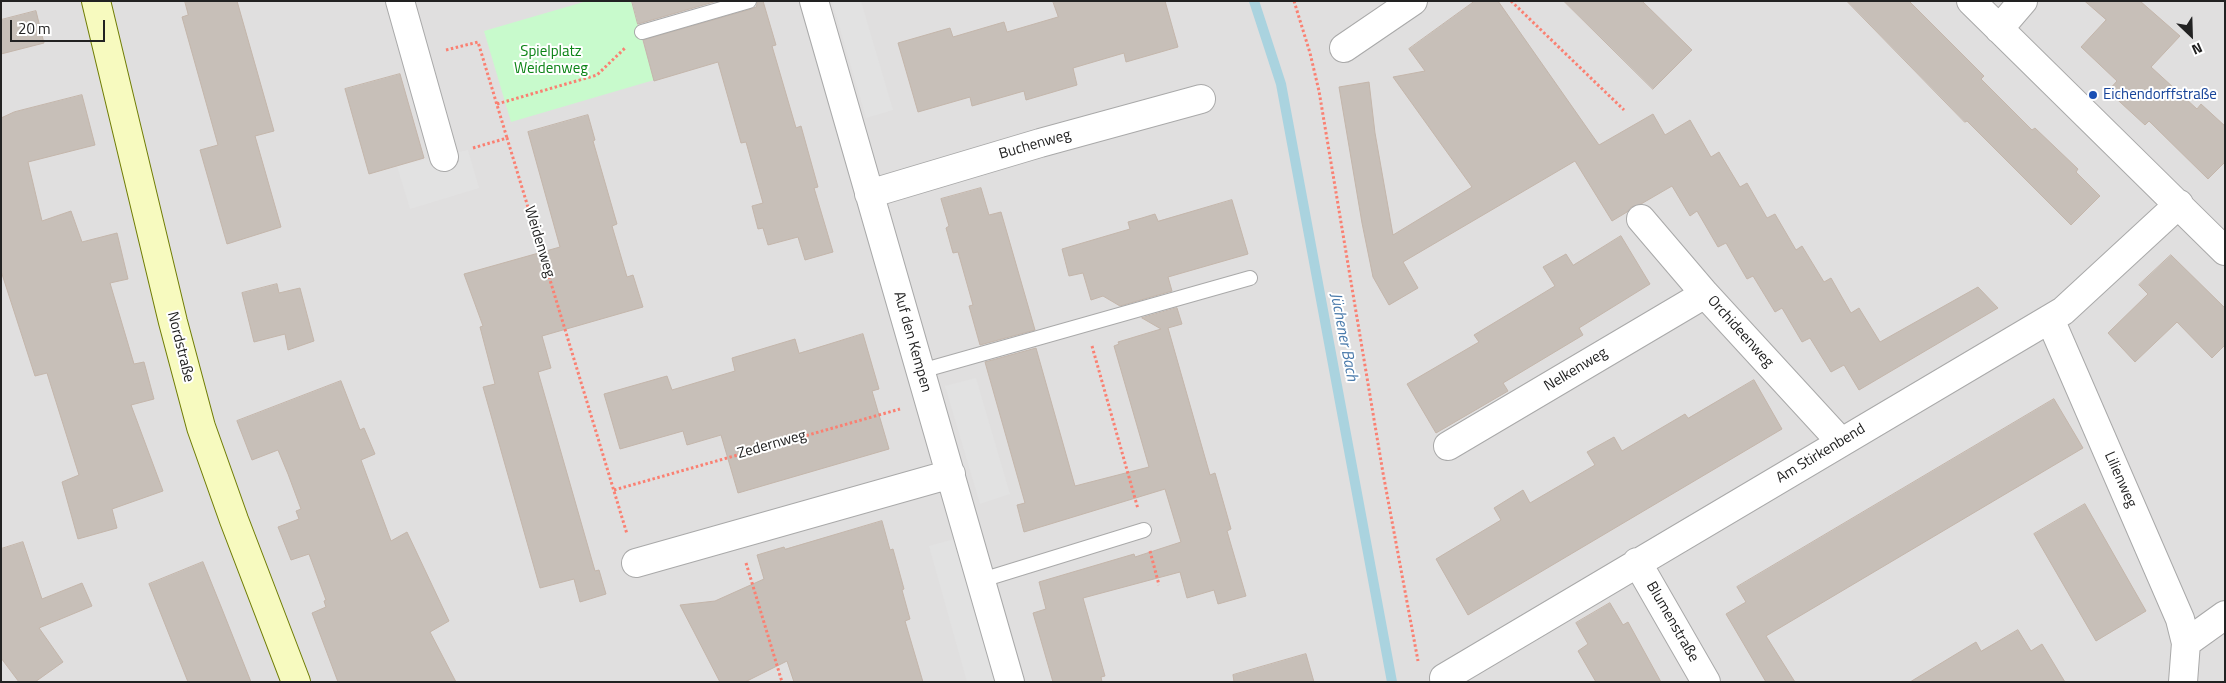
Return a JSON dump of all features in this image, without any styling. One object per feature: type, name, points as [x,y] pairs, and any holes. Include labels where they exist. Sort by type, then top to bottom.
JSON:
[{"type":"street","name":"Nordstraße","points":[[96,1],[173,322],[201,427],[234,520],[296,682]]},
{"type":"street","points":[[400,1],[444,157]]},
{"type":"street","name":"Auf den Kempen","points":[[814,1],[1010,682]]},
{"type":"street","points":[[1344,48],[1413,1]]},
{"type":"street","points":[[1971,1],[2225,250]]},
{"type":"street","points":[[1999,28],[2023,1]]},
{"type":"street","name":"Buchenweg","points":[[869,194],[1040,143],[1201,99]]},
{"type":"street","name":"Am Stirkenbend","points":[[1444,678],[2050,319],[2075,301],[2179,204]]},
{"type":"street","name":"Orchideenweg","points":[[1641,219],[1705,294],[1841,442]]},
{"type":"street","name":"Nelkenweg","points":[[1448,446],[1705,294]]},
{"type":"street","name":"Lilienweg","points":[[2050,319],[2180,619],[2186,643],[2183,682]]},
{"type":"street","points":[[636,563],[951,474]]},
{"type":"street","name":"Blumenstraße","points":[[1637,562],[1706,682]]},
{"type":"street","points":[[2186,643],[2225,615]]},
{"type":"lane","points":[[642,32],[749,1]]},
{"type":"lane","points":[[921,371],[1250,278]]},
{"type":"lane","points":[[982,580],[1144,530]]},
{"type":"path","points":[[1294,1],[1319,91],[1381,464],[1418,663]]},
{"type":"path","points":[[1511,1],[1624,110]]},
{"type":"path","points":[[497,104],[597,75],[642,32]]},
{"type":"path","name":"Weidenweg","points":[[416,57],[478,42],[636,563]]},
{"type":"path","points":[[444,157],[507,138]]},
{"type":"path","points":[[1085,324],[1158,585]]},
{"type":"path","name":"Zedernweg","points":[[614,490],[930,400]]},
{"type":"path","points":[[737,534],[782,682]]},
{"type":"shaded area","points":[[1,1],[2225,1],[2225,682],[1,682]]},
{"type":"shaded area","points":[[832,1],[861,1],[893,110],[866,118]]},
{"type":"shaded area","points":[[468,150],[479,188],[410,209],[397,166]]},
{"type":"shaded area","points":[[976,378],[1010,494],[980,504],[945,386]]},
{"type":"shaded area","points":[[962,537],[1002,682],[967,682],[929,546]]},
{"type":"green space","name":"Spielplatz Weidenweg","points":[[587,1],[631,1],[654,80],[511,122],[484,31]]},
{"type":"building","points":[[185,1],[237,1],[274,131],[255,136],[281,227],[227,244],[200,150],[218,145],[182,17],[188,15]]},
{"type":"building","points":[[632,1],[717,1],[638,24]]},
{"type":"building","points":[[758,1],[763,1],[776,45],[772,46],[796,128],[801,126],[818,187],[814,188],[833,252],[805,260],[798,237],[768,245],[763,228],[758,229],[752,206],[763,203],[746,142],[741,143],[718,62],[654,81],[643,40],[751,9],[756,7]]},
{"type":"building","points":[[1053,1],[1165,1],[1178,47],[1126,62],[1124,53],[1073,68],[1077,85],[1026,100],[1024,91],[972,106],[970,97],[918,112],[898,43],[950,28],[953,37],[1004,22],[1007,32],[1058,17]]},
{"type":"building","points":[[1475,1],[1498,1],[1599,145],[1653,114],[1665,135],[1690,120],[1711,157],[1719,152],[1740,187],[1747,183],[1767,218],[1775,214],[1796,250],[1802,246],[1824,282],[1831,278],[1851,313],[1859,308],[1880,342],[1978,287],[1998,308],[1859,390],[1844,365],[1831,372],[1810,338],[1802,342],[1782,308],[1775,312],[1753,276],[1747,279],[1726,243],[1718,247],[1697,211],[1690,216],[1672,186],[1641,204],[1631,207],[1627,212],[1612,221],[1575,161],[1403,262],[1418,288],[1389,305],[1373,277],[1339,87],[1369,82],[1375,133],[1393,235],[1472,187],[1393,77],[1425,71],[1409,49]]},
{"type":"building","points":[[1564,1],[1642,1],[1692,50],[1653,89]]},
{"type":"building","points":[[1847,1],[1909,1],[1984,76],[1981,79],[2032,130],[2035,128],[2078,169],[2076,172],[2100,196],[2071,225],[1967,121],[1965,122]]},
{"type":"building","points":[[2085,1],[2140,1],[2180,36],[2151,67],[2197,109],[2201,104],[2225,126],[2225,162],[2208,179],[2149,121],[2145,125],[2108,91],[2117,81],[2081,47],[2106,20]]},
{"type":"building","points":[[36,11],[44,43],[1,54],[1,20]]},
{"type":"building","points":[[400,74],[424,158],[369,174],[345,89]]},
{"type":"building","points":[[82,95],[95,145],[28,162],[42,221],[71,211],[82,242],[117,233],[128,279],[110,283],[134,364],[144,362],[154,399],[131,405],[163,491],[112,509],[117,528],[78,539],[62,482],[79,475],[47,373],[35,376],[1,271],[1,118],[14,112]]},
{"type":"building","points":[[588,115],[595,140],[593,141],[617,224],[612,226],[627,277],[633,275],[643,307],[542,336],[551,368],[538,372],[595,571],[599,570],[606,594],[580,602],[574,579],[540,588],[483,387],[495,384],[480,327],[483,326],[464,274],[560,247],[528,132]]},
{"type":"building","points":[[981,188],[989,215],[1001,212],[1035,330],[980,345],[969,306],[973,305],[958,252],[953,253],[946,228],[949,226],[941,199]]},
{"type":"building","points":[[1232,200],[1248,254],[1168,277],[1172,291],[1120,306],[1103,296],[1091,300],[1083,273],[1069,276],[1062,249],[1130,229],[1128,222],[1155,214],[1158,221]]},
{"type":"building","points":[[1621,236],[1650,284],[1579,328],[1583,335],[1503,383],[1508,391],[1436,433],[1407,384],[1479,342],[1474,335],[1555,286],[1543,267],[1566,254],[1573,265]]},
{"type":"building","points":[[2171,255],[2225,308],[2225,345],[2212,358],[2177,322],[2135,362],[2108,333],[2148,294],[2139,285]]},
{"type":"building","points":[[277,284],[279,293],[300,288],[314,341],[288,350],[285,334],[254,342],[242,293]]},
{"type":"building","points":[[1177,308],[1182,324],[1168,328],[1210,475],[1215,473],[1231,529],[1227,531],[1246,596],[1218,604],[1214,590],[1187,598],[1180,572],[1083,598],[1105,676],[1101,677],[1102,682],[1053,682],[1033,613],[1046,609],[1039,582],[1134,554],[1135,557],[1181,542],[1165,489],[1024,532],[1017,505],[1025,503],[985,362],[1036,348],[1075,486],[1149,467],[1114,346],[1119,344],[1118,342],[1161,329],[1142,318]]},
{"type":"building","points":[[863,334],[879,389],[872,391],[889,449],[738,493],[721,435],[687,445],[683,431],[620,449],[604,394],[667,376],[672,390],[735,371],[732,358],[795,339],[799,353]]},
{"type":"building","points":[[1754,380],[1782,429],[1468,615],[1436,559],[1501,520],[1494,508],[1523,490],[1530,503],[1595,465],[1587,452],[1614,437],[1622,451],[1685,414],[1688,418]]},
{"type":"building","points":[[341,381],[360,430],[364,428],[375,454],[361,460],[391,541],[407,532],[449,621],[430,632],[456,682],[338,682],[312,613],[326,607],[324,601],[326,600],[309,554],[291,560],[278,527],[299,519],[296,511],[301,509],[288,474],[278,450],[252,460],[237,421]]},
{"type":"building","points":[[2054,399],[2083,448],[1766,636],[1795,682],[1766,682],[1726,614],[1746,602],[1737,587]]},
{"type":"building","points":[[2085,504],[2146,611],[2096,641],[2034,534]]},
{"type":"building","points":[[882,521],[890,550],[893,549],[904,589],[902,590],[910,619],[905,621],[923,682],[794,682],[787,661],[745,682],[720,682],[680,605],[715,601],[764,579],[757,555],[784,547],[785,549]]},
{"type":"building","points":[[23,542],[42,599],[82,583],[92,606],[39,628],[63,662],[35,682],[19,682],[1,658],[1,549]]},
{"type":"building","points":[[203,562],[251,682],[188,682],[149,584]]},
{"type":"building","points":[[1610,603],[1623,625],[1628,622],[1661,682],[1596,682],[1578,651],[1588,644],[1576,623]]},
{"type":"building","points":[[2018,630],[2031,651],[2042,644],[2065,682],[1910,682],[1976,642],[1981,651]]},
{"type":"building","points":[[1306,654],[1314,682],[1234,682],[1233,675]]},
{"type":"waterway","name":"Jüchener Bach","points":[[1254,1],[1281,84],[1392,682]]},
{"type":"place","name":"Eichendorffstraße","points":[[2093,95]]}]
